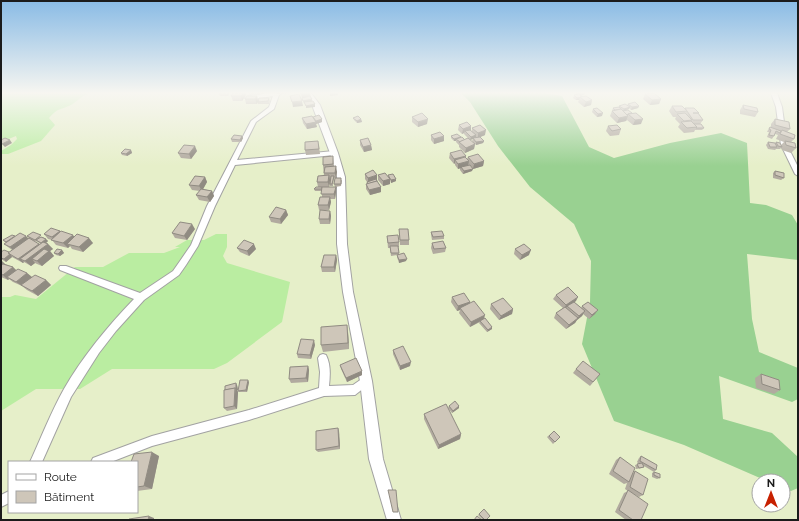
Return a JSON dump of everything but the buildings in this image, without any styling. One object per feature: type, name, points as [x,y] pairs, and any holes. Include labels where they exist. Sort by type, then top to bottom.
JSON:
[{"type":"street","points":[[36,461],[60,408],[76,379],[97,349],[141,297],[176,273],[184,263],[194,246],[232,163],[254,121],[259,117]]},
{"type":"street","points":[[321,117],[334,152],[341,177],[342,244],[339,255],[366,381],[376,459],[394,520]]},
{"type":"street","points":[[780,117],[784,145],[798,174]]},
{"type":"street","points":[[232,163],[334,152]]},
{"type":"street","points":[[63,268],[141,297]]},
{"type":"street","points":[[323,358],[325,372],[324,391]]},
{"type":"street","points":[[100,461],[152,441],[249,415],[324,391],[355,390],[366,381]]},
{"type":"green space","points":[[1,117],[798,117],[798,520],[1,520]]},
{"type":"green space","points":[[1,117],[50,117],[55,125],[41,141],[8,154],[1,154],[1,151],[17,139],[16,136],[1,142]]},
{"type":"green space","points":[[480,117],[573,117],[589,147],[614,158],[670,143],[721,133],[747,143],[750,203],[766,205],[792,215],[798,225],[798,260],[747,254],[752,319],[759,352],[798,368],[798,399],[792,402],[719,376],[723,419],[772,433],[798,457],[798,488],[791,491],[791,473],[751,474],[684,445],[614,421],[582,344],[590,302],[591,261],[574,224],[530,187],[498,146]]},
{"type":"green space","points":[[216,234],[227,234],[227,247],[223,256],[227,263],[290,282],[282,322],[227,363],[214,369],[112,369],[80,389],[36,389],[1,411],[1,297],[10,297],[15,295],[36,299],[75,267],[103,267],[129,253],[164,253],[180,247],[175,247],[187,240],[204,240]]}]
